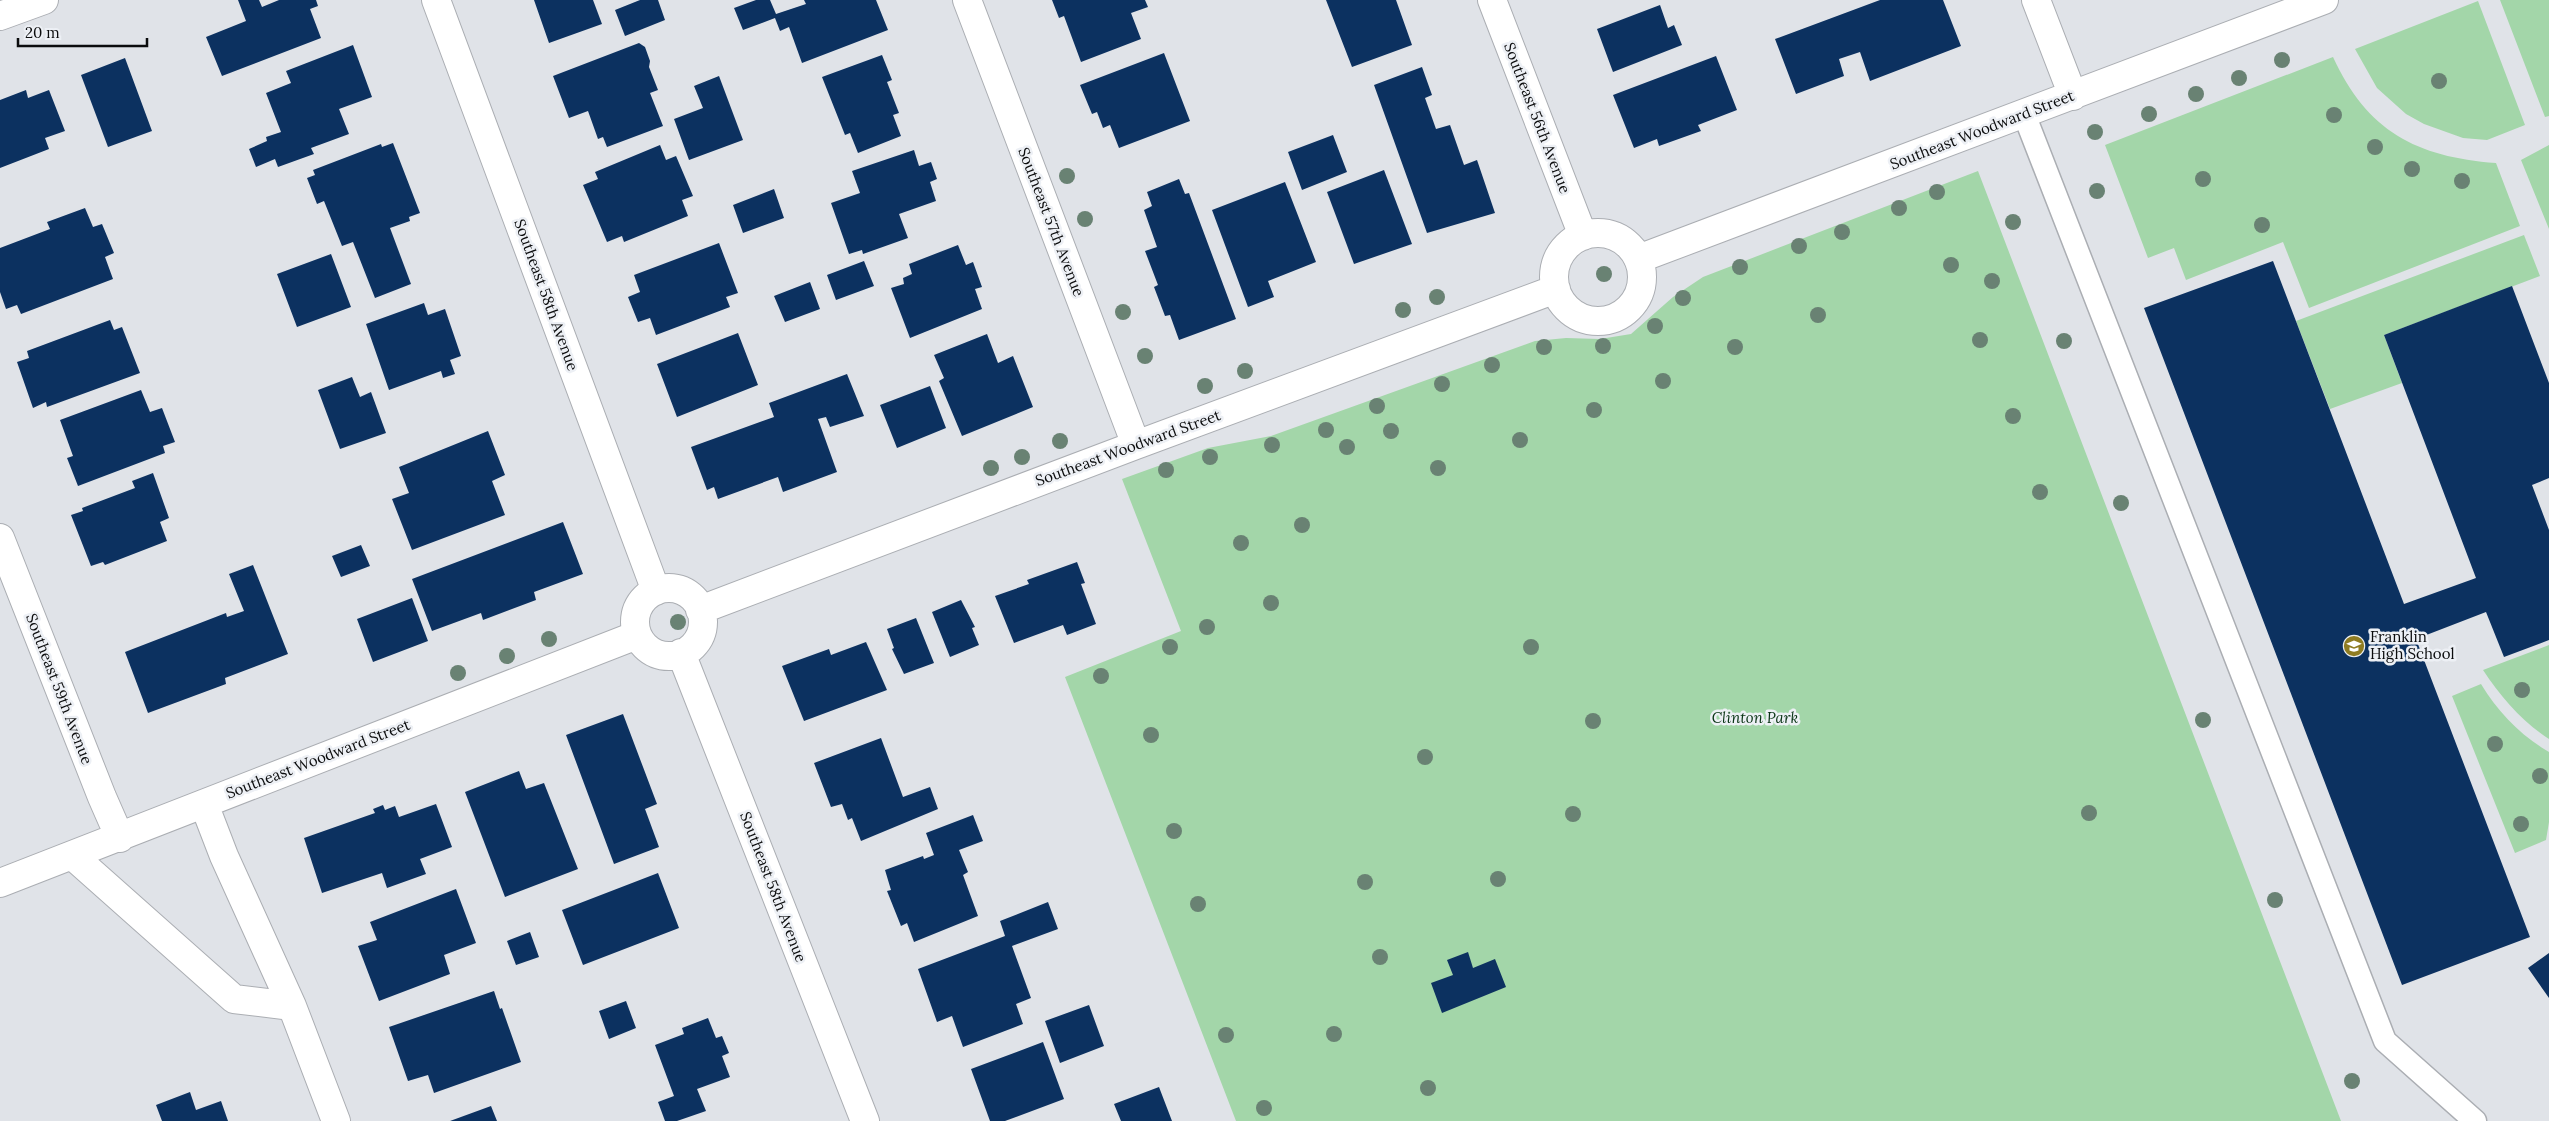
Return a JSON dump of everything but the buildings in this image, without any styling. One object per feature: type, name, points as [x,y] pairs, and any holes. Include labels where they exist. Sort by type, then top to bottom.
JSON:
[{"type":"street","points":[[0,16],[44,0]]},
{"type":"street","name":"Southeast 58th Avenue","points":[[436,0],[656,591]]},
{"type":"street","name":"Southeast 57th Avenue","points":[[967,0],[1136,445]]},
{"type":"street","name":"Southeast 56th Avenue","points":[[1492,0],[1582,236]]},
{"type":"street","points":[[2036,0],[2073,96]]},
{"type":"street","name":"Southeast Woodward Street","points":[[1638,259],[2324,0]]},
{"type":"street","points":[[1599,233],[1615,236],[1629,246],[1638,259],[1642,275],[1640,291],[1635,300],[1623,313],[1608,319],[1592,320],[1576,315],[1564,304],[1556,289],[1554,279],[1557,262],[1565,248],[1582,236],[1599,233]]},
{"type":"street","name":"Southeast Woodward Street","points":[[700,610],[1556,289]]},
{"type":"street","name":"Southeast 59th Avenue","points":[[0,538],[120,838]]},
{"type":"street","points":[[672,588],[685,592],[697,603],[700,610],[703,623],[700,636],[693,646],[681,653],[669,656],[657,654],[646,647],[637,635],[635,620],[638,608],[642,601],[656,591],[672,588]]},
{"type":"street","name":"Southeast Woodward Street","points":[[0,883],[120,838],[637,635]]},
{"type":"street","name":"Southeast 58th Avenue","points":[[681,653],[865,1121]]},
{"type":"street","points":[[204,804],[224,856],[292,1006],[336,1121]]},
{"type":"street","points":[[73,856],[234,999],[292,1006]]},
{"type":"lane","points":[[2024,114],[2385,1041],[2475,1121]]},
{"type":"green space","points":[[2500,0],[2549,0],[2549,116],[2545,117]]},
{"type":"green space","points":[[2478,1],[2525,125],[2487,140],[2463,138],[2424,124],[2406,114],[2377,88],[2355,49]]},
{"type":"green space","points":[[2333,57],[2346,83],[2362,104],[2378,121],[2397,136],[2442,154],[2467,160],[2496,163],[2520,226],[2309,308],[2283,242],[2186,280],[2174,248],[2148,258],[2105,145]]},
{"type":"green space","points":[[2549,145],[2549,229],[2521,160]]},
{"type":"green space","name":"Clinton Park","points":[[1978,171],[2341,1121],[1236,1121],[1065,677],[1181,631],[1122,479],[1208,448],[1271,436],[1535,341],[1566,338],[1600,339],[1631,334],[1673,297],[1703,277]]},
{"type":"green space","points":[[2524,235],[2540,276],[2384,335],[2402,383],[2330,409],[2296,321]]},
{"type":"green space","points":[[2549,645],[2549,739],[2512,708],[2483,670]]},
{"type":"green space","points":[[2481,684],[2510,722],[2549,752],[2549,822],[2546,840],[2515,853],[2452,696]]},
{"type":"place","name":"Franklin High School","points":[[2354,646]]}]
